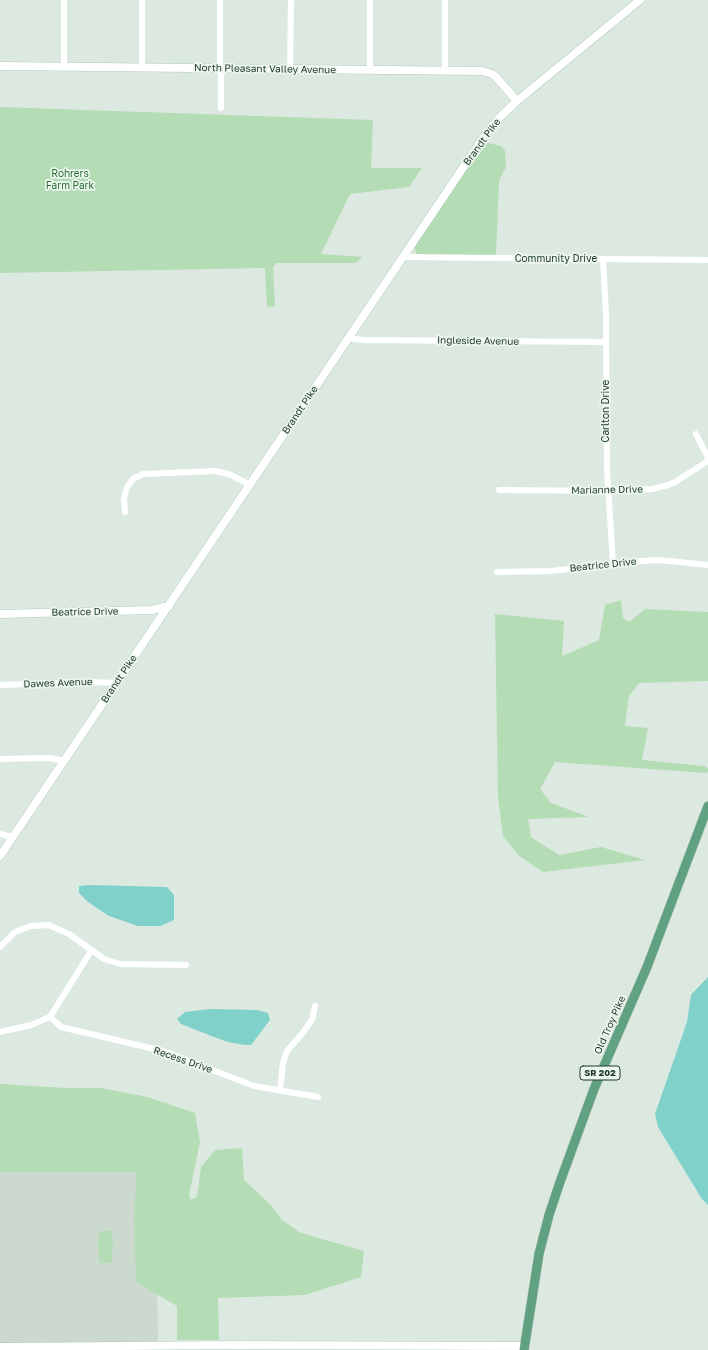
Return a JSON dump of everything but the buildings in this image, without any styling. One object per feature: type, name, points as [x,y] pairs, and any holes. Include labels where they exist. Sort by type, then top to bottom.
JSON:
[{"type":"main road","name":"Old Troy Pike","points":[[524,1348],[540,1250],[549,1215],[560,1182],[594,1089],[646,967],[708,806]]},
{"type":"street","points":[[64,0],[64,67]]},
{"type":"street","points":[[142,0],[142,68]]},
{"type":"street","points":[[220,0],[221,108]]},
{"type":"street","points":[[290,69],[291,0]]},
{"type":"street","points":[[370,0],[370,70]]},
{"type":"street","points":[[445,0],[445,71]]},
{"type":"street","name":"Brandt Pike","points":[[0,856],[484,138],[500,117],[517,101],[640,0]]},
{"type":"street","name":"North Pleasant Valley Avenue","points":[[0,66],[482,71],[492,74],[517,101]]},
{"type":"street","name":"Community Drive","points":[[403,257],[708,260]]},
{"type":"street","name":"Carlton Drive","points":[[604,259],[608,491],[613,563]]},
{"type":"street","name":"Ingleside Avenue","points":[[349,338],[363,340],[606,342]]},
{"type":"street","points":[[696,434],[708,460]]},
{"type":"street","name":"Marianne Drive","points":[[499,490],[608,491],[652,489],[668,485],[689,474],[708,460]]},
{"type":"street","points":[[125,512],[124,499],[127,487],[132,479],[143,474],[216,471],[231,475],[250,485]]},
{"type":"street","name":"Beatrice Drive","points":[[498,572],[543,572],[613,563],[660,560],[708,565]]},
{"type":"street","name":"Beatrice Drive","points":[[0,614],[152,610],[169,606]]},
{"type":"street","name":"Dawes Avenue","points":[[0,685],[91,682],[117,683]]},
{"type":"street","points":[[0,760],[50,758],[64,761]]},
{"type":"street","points":[[0,834],[13,837]]},
{"type":"street","points":[[0,947],[15,932],[31,926],[49,925],[69,934],[104,959],[120,964],[186,965]]},
{"type":"street","points":[[0,1032],[31,1025],[50,1016],[91,950]]},
{"type":"street","points":[[280,1090],[283,1063],[288,1051],[312,1020],[315,1006]]},
{"type":"street","name":"Recess Drive","points":[[50,1016],[61,1027],[163,1051],[254,1086],[318,1097]]},
{"type":"street","points":[[0,1348],[238,1345],[524,1348]]},
{"type":"shaded area","points":[[156,1168],[158,1346],[0,1347],[0,1171]]},
{"type":"green space","name":"Rohrers Farm Park","points":[[0,107],[373,120],[371,168],[422,168],[409,187],[350,194],[321,254],[363,257],[355,263],[276,263],[273,268],[275,306],[267,307],[265,268],[0,273]]},
{"type":"green space","points":[[484,142],[501,146],[505,150],[506,167],[499,181],[496,256],[417,254],[414,246]]},
{"type":"green space","points":[[621,600],[623,618],[629,622],[645,609],[708,612],[708,681],[639,683],[629,696],[625,726],[648,728],[642,760],[704,766],[708,768],[708,772],[555,762],[540,789],[551,803],[589,817],[528,819],[531,837],[559,855],[601,847],[645,860],[543,872],[518,855],[503,836],[498,798],[495,614],[564,621],[562,656],[599,640],[605,605]]},
{"type":"green space","points":[[0,1084],[66,1088],[101,1088],[148,1097],[195,1113],[200,1142],[189,1195],[191,1200],[197,1197],[201,1167],[215,1150],[242,1148],[244,1180],[271,1205],[282,1220],[301,1233],[364,1251],[361,1277],[305,1295],[218,1298],[219,1340],[177,1340],[177,1306],[136,1282],[134,1218],[137,1172],[0,1172]]},
{"type":"green space","points":[[103,1231],[111,1231],[113,1237],[112,1263],[99,1263],[98,1235]]},
{"type":"water","points":[[79,886],[167,887],[174,895],[174,920],[161,926],[138,926],[109,916],[88,902],[79,893]]},
{"type":"water","points":[[708,977],[708,1205],[702,1199],[658,1127],[655,1114],[687,1022],[691,995]]},
{"type":"water","points":[[210,1009],[257,1010],[268,1013],[270,1020],[251,1045],[245,1045],[228,1042],[214,1037],[181,1024],[177,1019],[185,1012]]}]
